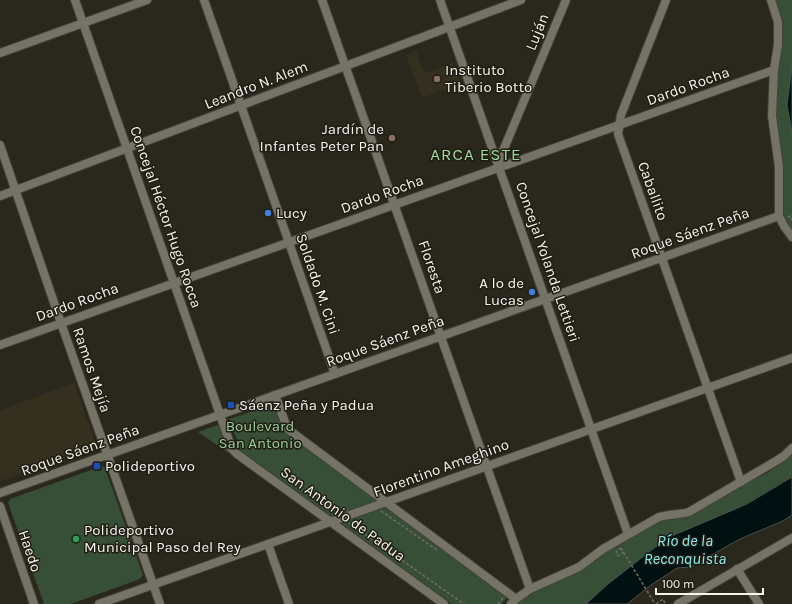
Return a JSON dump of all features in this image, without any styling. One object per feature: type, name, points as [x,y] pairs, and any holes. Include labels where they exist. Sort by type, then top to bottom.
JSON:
[{"type":"street","name":"Concejal Héctor Hugo Rocca","points":[[75,0],[230,443]]},
{"type":"street","points":[[0,53],[147,0]]},
{"type":"street","name":"Soldado M. Cini","points":[[204,0],[335,374]]},
{"type":"street","name":"Floresta","points":[[322,0],[530,589]]},
{"type":"street","name":"Concejal Yolanda Lettieri","points":[[440,0],[628,534]]},
{"type":"street","name":"Leandro N. Alem","points":[[0,196],[520,0]]},
{"type":"street","name":"Luján","points":[[499,165],[566,0]]},
{"type":"street","name":"Caballito","points":[[666,0],[621,115],[618,134],[741,482]]},
{"type":"street","points":[[771,0],[778,22],[778,45],[774,70],[772,116],[779,167],[779,216],[784,226],[792,236]]},
{"type":"street","name":"Dardo Rocha","points":[[0,345],[395,204],[499,165],[619,126],[774,70]]},
{"type":"street","name":"Ramos Mejía","points":[[0,145],[160,604]]},
{"type":"street","name":"Roque Sáenz Peña","points":[[0,493],[779,216]]},
{"type":"street","name":"Florentino Ameghino","points":[[99,604],[792,358]]},
{"type":"street","points":[[275,395],[289,430],[387,502],[514,601],[530,589],[579,567],[603,549],[619,545],[628,534],[659,517],[668,514],[681,514],[689,512],[784,456],[792,448]]},
{"type":"street","name":"San Antonio de Padua","points":[[230,443],[232,449],[237,454],[444,604]]},
{"type":"street","name":"Haedo","points":[[0,506],[34,604]]},
{"type":"street","points":[[678,604],[792,538]]},
{"type":"street","points":[[268,544],[289,604]]},
{"type":"street","points":[[737,570],[759,604]]},
{"type":"path","points":[[341,518],[464,604]]},
{"type":"path","points":[[619,545],[616,552],[618,556],[624,552]]},
{"type":"path","points":[[619,545],[655,604],[663,599],[665,603],[663,604]]},
{"type":"shaded area","name":"Instituto Tiberio Botto","points":[[416,51],[424,73],[453,63],[461,84],[422,98],[406,55]]},
{"type":"shaded area","points":[[74,383],[97,447],[1,481],[0,410]]},
{"type":"green space","points":[[774,0],[792,0],[792,66],[787,105],[792,132],[792,230],[784,217],[774,116],[777,77]]},
{"type":"green space","name":"Boulevard San Antonio","points":[[274,404],[284,429],[509,596],[501,604],[452,604],[241,451],[229,419]]},
{"type":"green space","points":[[220,424],[230,454],[198,432]]},
{"type":"green space","points":[[792,454],[792,477],[608,584],[586,604],[516,604],[523,597],[658,520],[739,487],[767,473]]},
{"type":"green space","name":"Polideportivo Municipal Paso del Rey","points":[[102,466],[105,468],[143,575],[140,579],[71,604],[44,604],[8,503],[10,499]]},
{"type":"water","points":[[792,66],[792,132],[787,105]]},
{"type":"water","name":"Río de la Reconquista","points":[[792,477],[792,515],[783,521],[740,539],[690,567],[677,568],[651,585],[627,604],[586,604],[608,584],[667,538],[747,504]]},
{"type":"place","name":"Instituto Tiberio Botto","points":[[437,79]]},
{"type":"place","name":"Jardín de Infantes Peter Pan","points":[[392,138]]},
{"type":"place","name":"Lucy","points":[[268,213]]},
{"type":"place","name":"A lo de Lucas","points":[[532,292]]},
{"type":"place","name":"Sáenz Peña y Padua","points":[[231,405]]},
{"type":"place","name":"Polideportivo","points":[[97,466]]},
{"type":"place","name":"Polideportivo Municipal Paso del Rey","points":[[76,539]]},
{"type":"district","name":"ARCA ESTE","points":[[476,154]]}]
